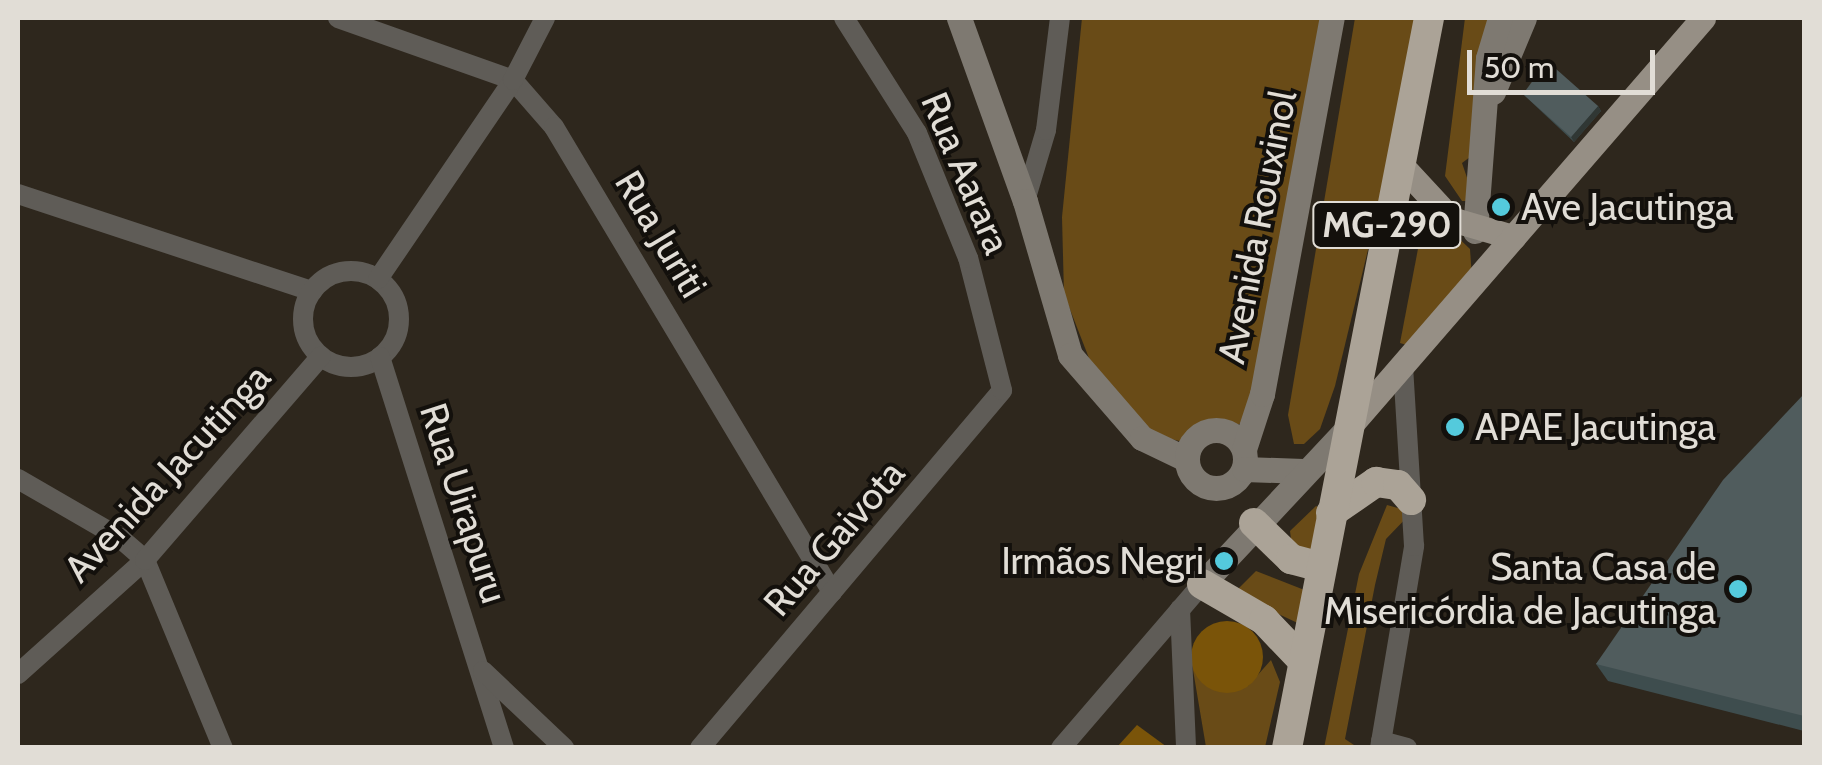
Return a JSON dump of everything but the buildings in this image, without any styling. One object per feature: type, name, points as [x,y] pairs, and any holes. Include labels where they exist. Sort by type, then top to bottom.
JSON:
[{"type":"highway","name":"MG-290","points":[[1287,748],[1344,432],[1429,18]]},
{"type":"highway","points":[[1331,513],[1376,482],[1398,485],[1411,500]]},
{"type":"highway","points":[[1254,522],[1291,559],[1321,566]]},
{"type":"highway","points":[[1202,584],[1264,620],[1303,661]]},
{"type":"main road","points":[[1344,432],[1704,18]]},
{"type":"main road","points":[[1400,164],[1426,198],[1476,231],[1513,237]]},
{"type":"street","points":[[338,18],[512,80]]},
{"type":"street","points":[[378,278],[512,80],[545,18]]},
{"type":"street","name":"Rua Aarara","points":[[844,18],[918,133],[968,258],[998,368]]},
{"type":"street","points":[[959,18],[1026,201],[1070,355],[1142,438],[1186,459],[1198,483],[1225,488],[1254,522]]},
{"type":"street","points":[[1026,201],[1046,130],[1060,18]]},
{"type":"street","name":"Avenida Rouxinol","points":[[1244,459],[1262,394],[1332,18]]},
{"type":"street","points":[[1476,231],[1488,58],[1500,18]]},
{"type":"street","points":[[1486,111],[1524,18]]},
{"type":"street","name":"Rua Juriti","points":[[512,80],[593,186],[832,592]]},
{"type":"street","points":[[18,194],[312,292]]},
{"type":"street","points":[[335,274],[378,278],[399,317],[380,357],[350,367],[321,356],[305,333],[312,292],[335,274]]},
{"type":"street","name":"Avenida Jacutinga","points":[[18,674],[144,560],[321,356]]},
{"type":"street","name":"Rua Uirapuru","points":[[380,357],[504,748]]},
{"type":"street","points":[[1403,364],[1414,546],[1380,744],[1407,748]]},
{"type":"street","name":"Rua Gaivota","points":[[700,748],[994,408],[1002,390],[998,368]]},
{"type":"street","points":[[1186,459],[1199,436],[1212,430],[1236,438],[1244,459]]},
{"type":"street","points":[[1061,748],[1254,522],[1344,432]]},
{"type":"street","points":[[1244,459],[1303,472]]},
{"type":"street","points":[[1225,488],[1244,459]]},
{"type":"street","points":[[18,479],[120,538],[144,560],[223,748]]},
{"type":"street","points":[[1180,609],[1186,748]]},
{"type":"street","name":"Rua Uirapuru","points":[[482,670],[564,748]]},
{"type":"shaded area","points":[[1082,18],[1322,18],[1247,420],[1192,444],[1154,435],[1094,371],[1064,294],[1062,217]]},
{"type":"shaded area","points":[[1355,18],[1417,18],[1404,101],[1335,386],[1320,429],[1304,444],[1294,444],[1288,415]]},
{"type":"shaded area","points":[[1465,18],[1494,18],[1478,151],[1462,163],[1475,201],[1462,201],[1445,176]]},
{"type":"shaded area","points":[[1426,207],[1470,249],[1472,278],[1410,346],[1400,343]]},
{"type":"shaded area","points":[[1387,505],[1412,512],[1386,539],[1375,585],[1345,739],[1357,747],[1324,748],[1359,574]]},
{"type":"shaded area","points":[[1316,506],[1324,510],[1315,558],[1292,547],[1290,531]]},
{"type":"shaded area","points":[[1256,571],[1307,591],[1304,626],[1234,593]]},
{"type":"shaded area","points":[[1227,621],[1252,632],[1263,657],[1252,682],[1227,693],[1202,682],[1191,657],[1202,632]]},
{"type":"shaded area","points":[[1271,660],[1280,682],[1265,747],[1206,747],[1192,664],[1248,686]]},
{"type":"shaded area","points":[[1137,725],[1167,747],[1117,747]]},
{"type":"place","name":"Ave Jacutinga","points":[[1501,207]]},
{"type":"place","name":"APAE Jacutinga","points":[[1455,427]]},
{"type":"place","name":"Irmãos Negri","points":[[1224,561]]},
{"type":"place","name":"Santa Casa de Misericórdia de Jacutinga","points":[[1738,589]]}]
